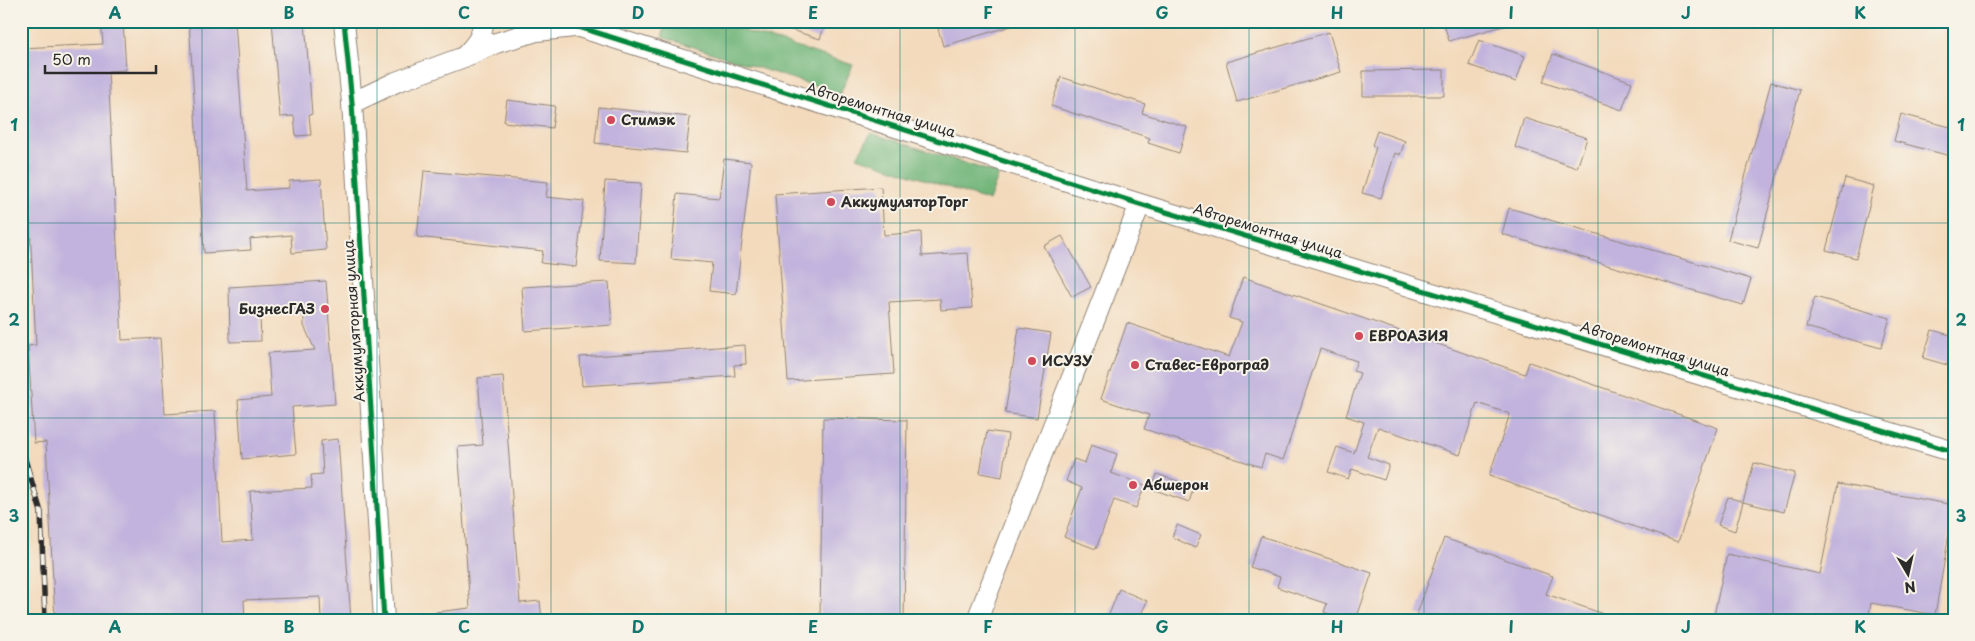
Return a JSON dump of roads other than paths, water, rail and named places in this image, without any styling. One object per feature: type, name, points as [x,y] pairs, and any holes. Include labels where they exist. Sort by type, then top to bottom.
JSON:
[{"type":"street","name":"Аккумуляторная улица","points":[[344,21],[352,102],[384,620]]},
{"type":"street","points":[[464,57],[477,44],[482,34],[483,21]]},
{"type":"street","points":[[352,102],[396,82],[496,43],[568,24]]},
{"type":"street","name":"Авторемонтная улица","points":[[568,24],[1140,204],[1954,452]]},
{"type":"street","points":[[977,620],[1140,204]]},
{"type":"railway","points":[[21,446],[41,512],[45,620]]},
{"type":"place","name":"Стимэк","points":[[611,120]]},
{"type":"place","name":"АккумуляторТорг","points":[[831,202]]},
{"type":"place","name":"БизнесГАЗ","points":[[325,309]]},
{"type":"place","name":"ЕВРОАЗИЯ","points":[[1359,336]]},
{"type":"place","name":"ИСУЗУ","points":[[1032,361]]},
{"type":"place","name":"Ставес-Евроград","points":[[1135,365]]},
{"type":"place","name":"Абшерон","points":[[1133,485]]}]
